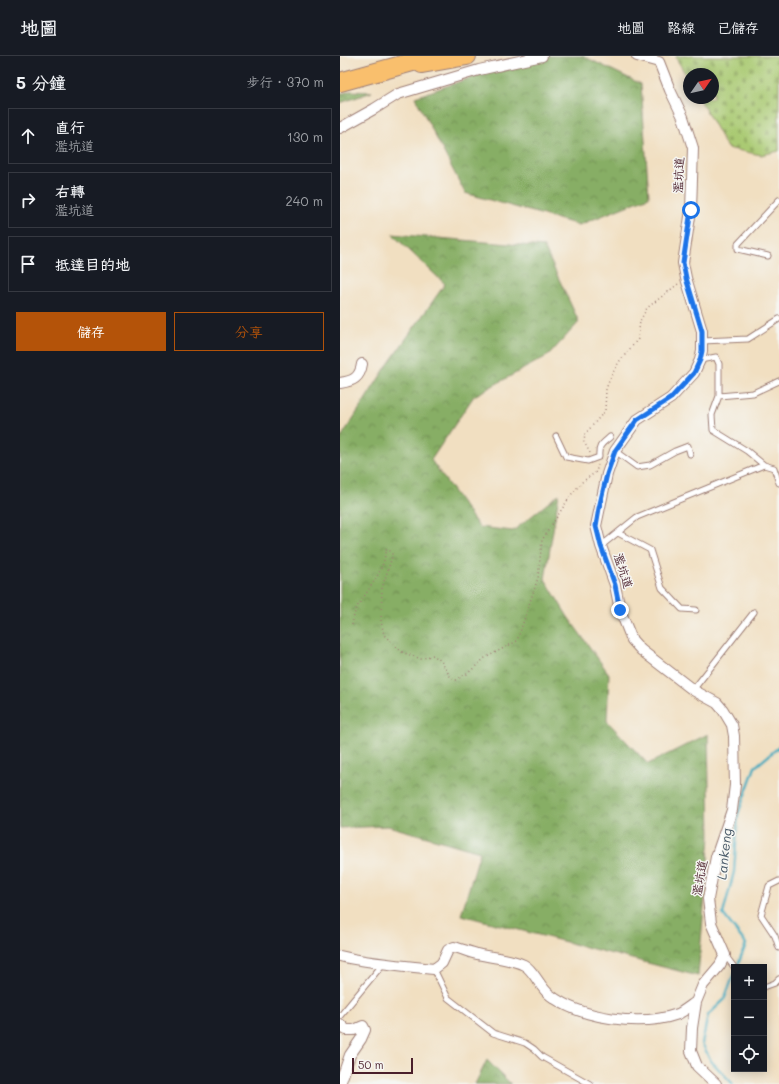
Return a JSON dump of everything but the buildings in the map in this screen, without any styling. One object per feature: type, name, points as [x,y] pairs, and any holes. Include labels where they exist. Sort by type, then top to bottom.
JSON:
[{"type":"highway","points":[[340,82],[434,56]]},
{"type":"highway","points":[[382,71],[467,56]]},
{"type":"street","points":[[340,128],[398,94],[479,70],[542,56]]},
{"type":"street","name":"濫坑道","points":[[637,56],[660,59],[670,90],[683,117],[693,148],[691,210],[683,263],[702,331],[702,351],[694,373],[671,398],[637,420],[615,451],[607,474],[596,526],[601,546],[615,585],[620,610],[632,640],[641,650],[693,690],[717,703],[732,725],[734,736],[735,785],[732,810],[716,857],[708,899],[710,922],[725,955]]},
{"type":"street","points":[[340,383],[352,381],[361,372],[362,364]]},
{"type":"street","points":[[340,956],[384,964],[434,969],[442,963],[448,950],[454,947],[526,966],[548,994],[567,1006],[588,1014],[621,1019],[650,1020],[679,1013],[696,1002]]},
{"type":"street","points":[[716,1084],[697,1066],[691,1051],[696,1002],[702,985],[720,965],[725,955]]},
{"type":"street","points":[[340,1024],[346,1030],[354,1030],[363,1026],[365,1030],[361,1039],[350,1055],[340,1084]]},
{"type":"lane","points":[[768,256],[738,249],[738,244],[779,200]]},
{"type":"lane","points":[[702,341],[748,338],[779,319]]},
{"type":"lane","points":[[700,360],[716,357],[719,364],[720,396],[712,415],[713,430],[747,450],[764,466],[774,468],[779,483]]},
{"type":"lane","points":[[720,396],[753,393],[779,381]]},
{"type":"lane","points":[[556,436],[566,457],[588,461],[599,457],[598,450],[600,445],[610,437]]},
{"type":"lane","points":[[615,451],[637,467],[650,465],[675,451],[688,446],[690,454]]},
{"type":"lane","points":[[601,546],[637,517],[764,466]]},
{"type":"lane","points":[[618,533],[650,550],[662,588],[682,609],[696,610]]},
{"type":"lane","points":[[693,690],[754,612]]},
{"type":"lane","points":[[779,881],[769,886],[761,915],[775,936],[779,948]]},
{"type":"lane","points":[[725,955],[732,964]]},
{"type":"lane","points":[[340,1016],[384,964]]},
{"type":"lane","points":[[434,969],[448,998],[493,1033],[525,1043],[542,1057],[590,1084]]},
{"type":"lane","points":[[767,986],[775,983],[779,979]]},
{"type":"path","points":[[352,624],[355,611],[381,569],[386,557],[385,550],[389,550],[392,553],[392,557],[382,588],[381,622],[384,635],[402,652],[421,659],[434,655],[441,661],[451,678],[456,680],[467,674],[485,658],[517,641],[538,578],[542,540],[571,495],[582,482],[596,472],[599,457],[591,454],[586,447],[584,442],[585,434],[605,411],[606,389],[611,376],[619,362],[638,339],[640,321],[647,308],[686,278]]},
{"type":"green space","points":[[534,56],[583,56],[641,84],[649,197],[579,225],[465,193],[415,97]]},
{"type":"green space","points":[[677,56],[779,56],[779,151],[761,155],[727,148],[702,104],[719,104],[719,68],[683,68],[683,70],[676,58]]},
{"type":"green space","points":[[350,91],[372,92],[340,103],[340,94]]},
{"type":"green space","points":[[392,234],[544,247],[579,322],[549,355],[474,396],[431,460],[479,527],[513,531],[559,494],[545,579],[568,617],[609,674],[607,721],[648,764],[708,734],[710,837],[698,976],[461,915],[480,852],[388,826],[340,828],[340,439],[386,367],[445,284]]},
{"type":"green space","points":[[487,1060],[511,1084],[475,1084]]},
{"type":"waterway","name":"Lankeng","points":[[738,964],[746,944],[723,914],[734,872],[738,814],[755,767],[779,747]]},
{"type":"waterway","name":"Lankeng","points":[[731,982],[724,1000],[708,1015],[702,1043],[711,1061],[733,1084]]},
{"type":"route","points":[[620,610],[615,585],[601,546],[596,526],[599,508],[607,474],[615,451],[637,420],[671,398],[694,373],[700,360],[702,351],[702,331],[683,263],[691,210]]}]
